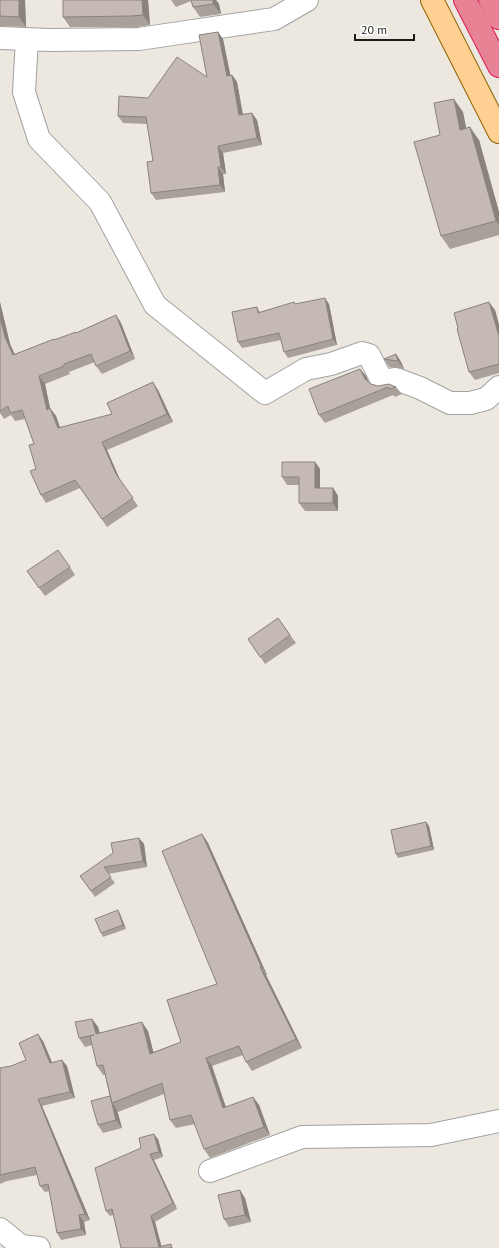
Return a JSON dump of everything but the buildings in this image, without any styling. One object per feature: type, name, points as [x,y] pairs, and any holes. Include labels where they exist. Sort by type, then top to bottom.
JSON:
[{"type":"highway","points":[[465,0],[499,66]]},
{"type":"highway","points":[[490,0],[499,18]]},
{"type":"main road","points":[[432,0],[499,132]]},
{"type":"street","points":[[0,38],[50,40],[139,39],[274,19],[307,0]]},
{"type":"street","points":[[27,39],[24,92],[39,139],[100,202],[155,306],[265,393],[306,369],[330,364],[362,353],[369,355],[382,381],[396,379],[450,402],[470,403],[486,398],[499,387]]},
{"type":"street","points":[[210,1171],[302,1136],[431,1135],[499,1121]]},
{"type":"street","points":[[0,1229],[21,1246],[39,1248]]}]
